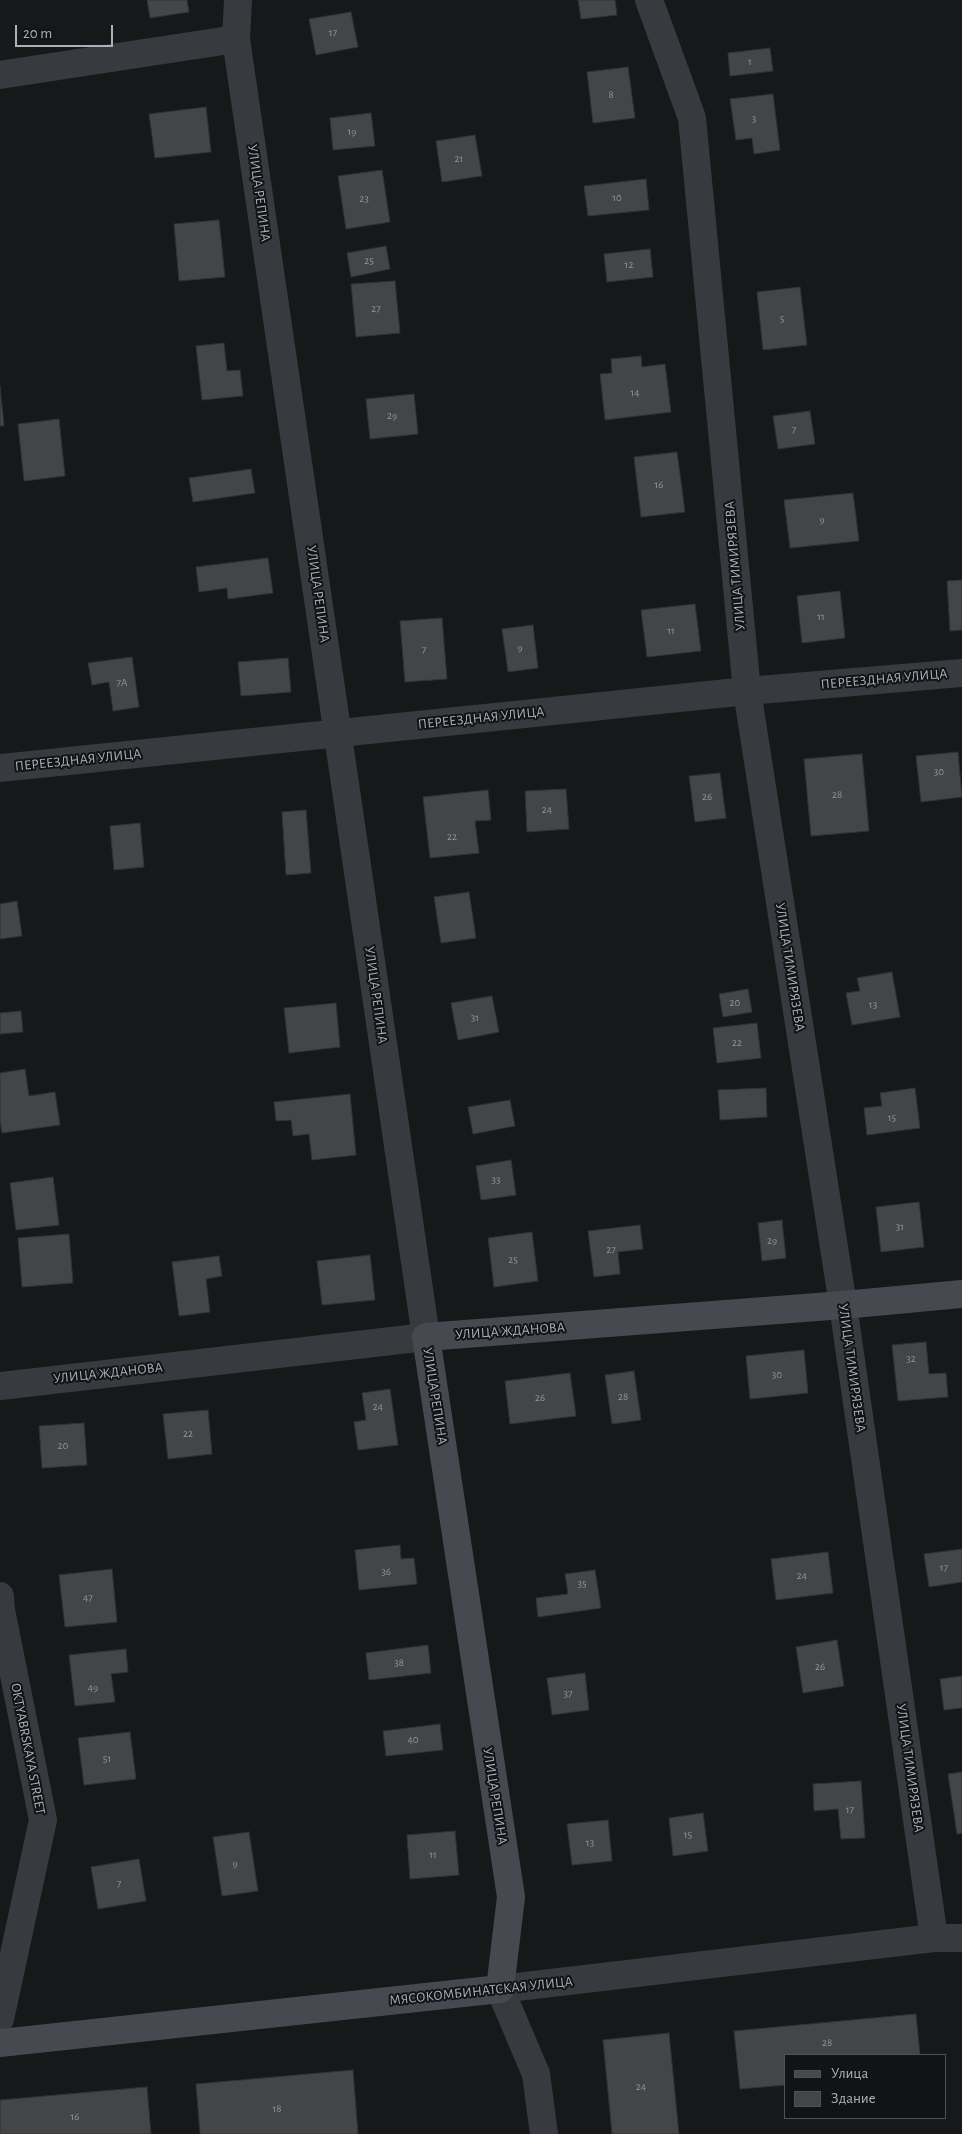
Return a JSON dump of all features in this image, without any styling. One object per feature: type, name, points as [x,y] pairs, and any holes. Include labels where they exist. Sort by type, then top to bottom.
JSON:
[{"type":"street","name":"УЛИЦА РЕПИНА","points":[[238,0],[236,39],[426,1337],[511,1897],[500,1990]]},
{"type":"street","name":"УЛИЦА ТИМИРЯЗЕВА","points":[[649,0],[692,118],[747,691],[842,1305],[934,1938]]},
{"type":"street","points":[[0,75],[236,39]]},
{"type":"street","name":"ПЕРЕЕЗДНАЯ УЛИЦА","points":[[0,768],[747,691],[962,673]]},
{"type":"street","name":"УЛИЦА ЖДАНОВА","points":[[0,1386],[426,1337],[962,1294]]},
{"type":"street","name":"OKTYABRSKAYA STREET","points":[[0,1596],[1,1610],[43,1820],[0,2019]]},
{"type":"street","name":"МЯСОКОМБИНАТСКАЯ УЛИЦА","points":[[0,2043],[500,1990],[934,1938],[962,1938]]},
{"type":"street","points":[[500,1990],[536,2074],[544,2134]]},
{"type":"building","points":[[147,0],[187,0],[189,12],[150,18]]},
{"type":"building","points":[[578,0],[615,0],[617,15],[581,19]]},
{"type":"building","points":[[351,12],[358,47],[316,55],[309,19]]},
{"type":"building","points":[[770,48],[773,71],[730,76],[728,53]]},
{"type":"building","points":[[628,67],[635,118],[593,123],[587,72]]},
{"type":"building","points":[[773,94],[780,150],[754,154],[752,138],[736,140],[730,99]]},
{"type":"building","points":[[206,107],[211,152],[155,158],[149,114]]},
{"type":"building","points":[[371,113],[375,146],[333,150],[330,118]]},
{"type":"building","points":[[475,135],[482,176],[442,182],[436,141]]},
{"type":"building","points":[[382,170],[390,222],[346,229],[338,176]]},
{"type":"building","points":[[646,179],[649,210],[588,216],[584,186]]},
{"type":"building","points":[[219,220],[225,277],[179,281],[174,224]]},
{"type":"building","points":[[386,246],[390,269],[351,277],[347,253]]},
{"type":"building","points":[[650,249],[653,277],[607,282],[604,254]]},
{"type":"building","points":[[395,281],[400,333],[356,337],[351,284]]},
{"type":"building","points":[[800,287],[807,345],[763,350],[757,292]]},
{"type":"building","points":[[224,343],[227,371],[240,370],[243,396],[202,400],[196,346]]},
{"type":"building","points":[[641,356],[642,367],[665,364],[671,412],[605,420],[600,374],[612,373],[611,359]]},
{"type":"building","points":[[0,386],[4,426],[0,426]]},
{"type":"building","points":[[414,394],[418,434],[370,439],[366,399]]},
{"type":"building","points":[[810,411],[815,444],[778,449],[773,416]]},
{"type":"building","points":[[59,419],[65,476],[24,481],[18,424]]},
{"type":"building","points":[[677,452],[685,512],[641,517],[634,457]]},
{"type":"building","points":[[251,469],[255,493],[193,502],[189,478]]},
{"type":"building","points":[[853,493],[859,541],[790,548],[784,500]]},
{"type":"building","points":[[268,558],[273,593],[228,599],[227,588],[199,592],[196,567]]},
{"type":"building","points":[[962,580],[962,630],[950,631],[947,581]]},
{"type":"building","points":[[840,591],[845,638],[802,643],[797,596]]},
{"type":"building","points":[[695,604],[701,651],[647,657],[641,610]]},
{"type":"building","points":[[442,618],[447,679],[405,682],[400,621]]},
{"type":"building","points":[[533,625],[538,668],[508,672],[502,629]]},
{"type":"building","points":[[132,657],[139,707],[113,711],[109,682],[92,685],[88,663]]},
{"type":"building","points":[[288,658],[291,692],[241,696],[238,662]]},
{"type":"building","points":[[958,752],[962,797],[921,802],[916,756]]},
{"type":"building","points":[[862,754],[869,831],[811,836],[804,759]]},
{"type":"building","points":[[720,773],[726,818],[695,822],[689,776]]},
{"type":"building","points":[[566,789],[569,829],[527,832],[525,791]]},
{"type":"building","points":[[488,790],[491,820],[475,821],[479,853],[430,858],[423,797]]},
{"type":"building","points":[[306,810],[311,873],[286,875],[282,812]]},
{"type":"building","points":[[140,823],[144,867],[114,870],[110,826]]},
{"type":"building","points":[[469,892],[476,938],[441,943],[434,897]]},
{"type":"building","points":[[17,901],[22,936],[0,939],[0,904]]},
{"type":"building","points":[[892,972],[900,1017],[852,1025],[846,993],[860,991],[857,978]]},
{"type":"building","points":[[748,989],[752,1012],[723,1017],[719,994]]},
{"type":"building","points":[[492,996],[499,1032],[458,1040],[451,1003]]},
{"type":"building","points":[[336,1003],[340,1047],[289,1053],[284,1008]]},
{"type":"building","points":[[21,1011],[23,1032],[0,1034],[0,1013]]},
{"type":"building","points":[[757,1023],[761,1058],[717,1063],[713,1028]]},
{"type":"building","points":[[25,1069],[29,1096],[55,1092],[60,1125],[2,1133],[0,1120],[0,1073]]},
{"type":"building","points":[[766,1088],[767,1117],[720,1120],[718,1090]]},
{"type":"building","points":[[915,1088],[920,1128],[867,1135],[864,1108],[882,1106],[880,1093]]},
{"type":"building","points":[[350,1094],[356,1155],[312,1160],[309,1134],[293,1136],[291,1120],[276,1121],[274,1102]]},
{"type":"building","points":[[510,1100],[515,1126],[473,1134],[468,1107]]},
{"type":"building","points":[[511,1160],[516,1195],[481,1200],[476,1166]]},
{"type":"building","points":[[53,1177],[59,1225],[16,1230],[10,1183]]},
{"type":"building","points":[[919,1202],[924,1247],[881,1252],[876,1207]]},
{"type":"building","points":[[782,1220],[786,1258],[762,1261],[758,1223]]},
{"type":"building","points":[[640,1225],[643,1249],[618,1252],[620,1274],[594,1277],[588,1231]]},
{"type":"building","points":[[532,1232],[538,1281],[494,1287],[488,1238]]},
{"type":"building","points":[[69,1234],[73,1283],[22,1287],[18,1238]]},
{"type":"building","points":[[370,1255],[375,1300],[322,1305],[317,1261]]},
{"type":"building","points":[[219,1256],[222,1276],[206,1279],[210,1312],[179,1316],[172,1262]]},
{"type":"building","points":[[926,1342],[929,1374],[946,1373],[948,1397],[898,1401],[892,1345]]},
{"type":"building","points":[[804,1350],[808,1393],[750,1399],[746,1356]]},
{"type":"building","points":[[634,1371],[641,1420],[612,1424],[605,1375]]},
{"type":"building","points":[[570,1373],[576,1416],[510,1424],[505,1381]]},
{"type":"building","points":[[390,1389],[398,1445],[358,1450],[354,1422],[366,1420],[362,1393]]},
{"type":"building","points":[[208,1410],[212,1454],[168,1459],[163,1414]]},
{"type":"building","points":[[84,1423],[87,1465],[42,1468],[39,1426]]},
{"type":"building","points":[[400,1545],[401,1559],[414,1558],[417,1584],[359,1590],[355,1550]]},
{"type":"building","points":[[962,1549],[962,1582],[929,1587],[924,1554]]},
{"type":"building","points":[[828,1552],[833,1593],[776,1600],[771,1559]]},
{"type":"building","points":[[112,1569],[117,1622],[65,1627],[59,1575]]},
{"type":"building","points":[[595,1570],[601,1608],[538,1617],[536,1598],[568,1594],[565,1574]]},
{"type":"building","points":[[837,1640],[844,1686],[803,1693],[796,1647]]},
{"type":"building","points":[[428,1645],[431,1673],[369,1680],[366,1653]]},
{"type":"building","points":[[126,1649],[128,1672],[111,1674],[115,1702],[75,1706],[69,1655]]},
{"type":"building","points":[[585,1673],[589,1710],[552,1715],[547,1678]]},
{"type":"building","points":[[962,1676],[962,1708],[944,1710],[940,1679]]},
{"type":"building","points":[[440,1724],[443,1750],[386,1756],[383,1731]]},
{"type":"building","points":[[130,1732],[136,1779],[84,1785],[78,1738]]},
{"type":"building","points":[[962,1772],[962,1833],[957,1834],[948,1774]]},
{"type":"building","points":[[861,1781],[865,1838],[841,1839],[838,1809],[814,1811],[813,1784]]},
{"type":"building","points":[[703,1813],[708,1851],[673,1856],[669,1818]]},
{"type":"building","points":[[608,1820],[612,1861],[572,1865],[567,1824]]},
{"type":"building","points":[[455,1831],[459,1875],[410,1879],[407,1835]]},
{"type":"building","points":[[249,1832],[258,1891],[222,1896],[213,1837]]},
{"type":"building","points":[[139,1859],[146,1901],[98,1909],[91,1867]]},
{"type":"building","points":[[916,2014],[920,2054],[784,2054],[784,2085],[740,2089],[734,2031]]},
{"type":"building","points":[[669,2033],[679,2134],[612,2134],[603,2040]]},
{"type":"building","points":[[353,2070],[358,2134],[200,2134],[196,2084]]},
{"type":"building","points":[[147,2087],[151,2134],[0,2134],[0,2100]]}]
